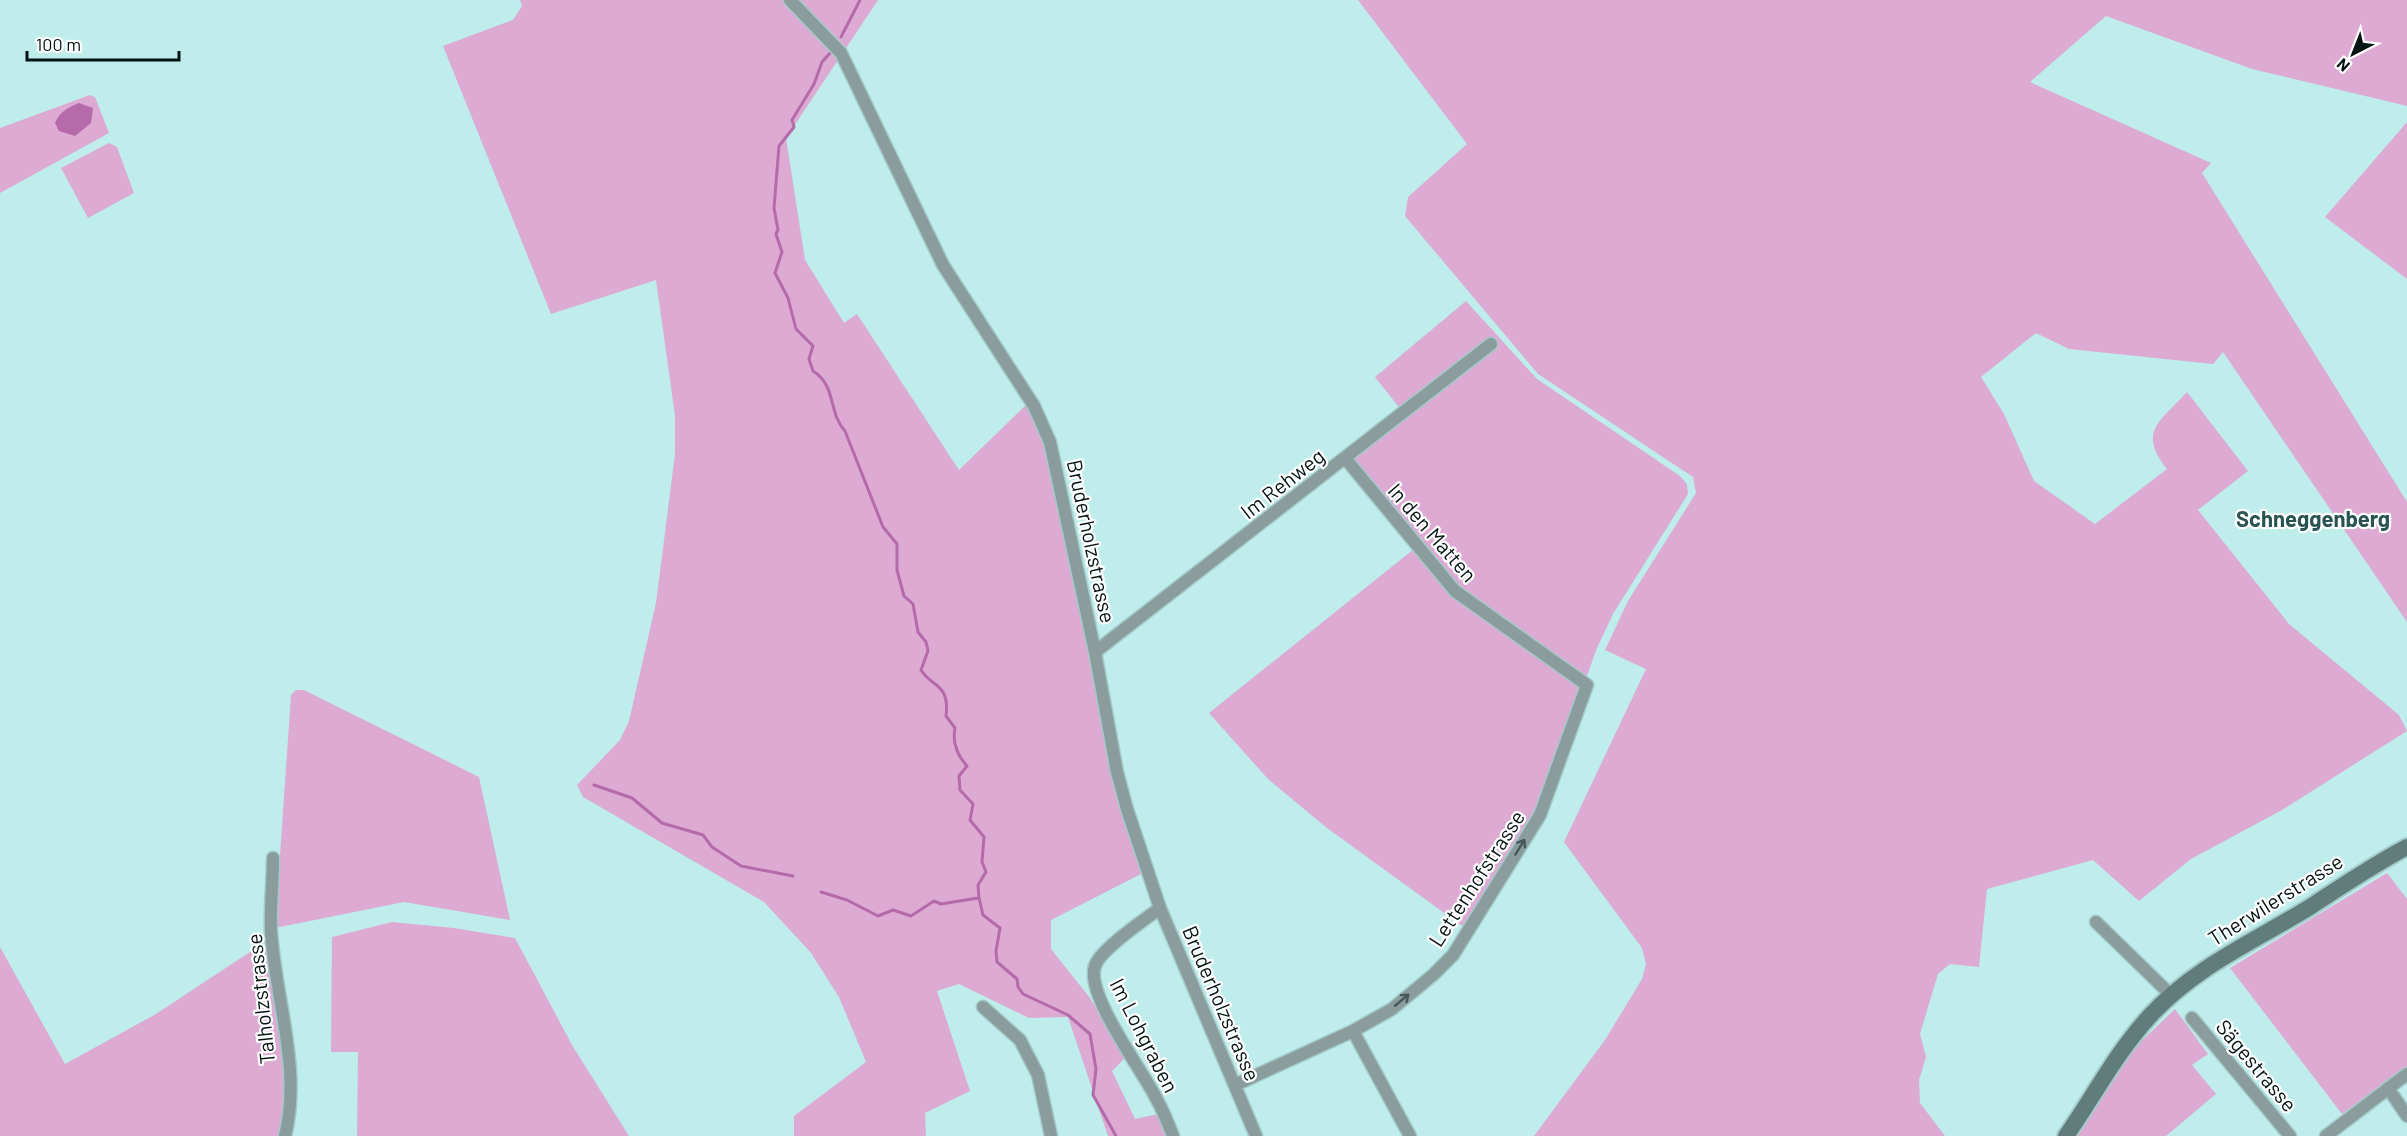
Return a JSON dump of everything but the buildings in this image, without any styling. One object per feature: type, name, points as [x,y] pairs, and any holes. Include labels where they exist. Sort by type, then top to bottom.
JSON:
[{"type":"main road","name":"Therwilerstrasse","points":[[2066,1136],[2130,1038],[2171,995],[2246,943],[2311,906],[2344,882],[2407,848]]},
{"type":"street","name":"Bruderholzstrasse","points":[[790,0],[841,53],[943,265],[1034,406],[1042,424],[1060,481],[1117,772],[1160,908],[1256,1136]]},
{"type":"street","name":"Im Rehweg","points":[[1095,652],[1491,344]]},
{"type":"street","name":"In den Matten","points":[[1345,458],[1455,591],[1587,685]]},
{"type":"street","name":"Lettenhofstrasse","points":[[1235,1085],[1353,1031],[1392,1009],[1453,955],[1540,815],[1587,685]]},
{"type":"street","name":"Talholzstrasse","points":[[273,858],[271,933],[286,1030],[291,1114],[285,1136]]},
{"type":"street","name":"Im Lohgraben","points":[[1160,908],[1102,955],[1095,965],[1094,981],[1123,1045],[1156,1097],[1173,1136]]},
{"type":"street","points":[[2096,922],[2171,995]]},
{"type":"street","points":[[983,1007],[1020,1040],[1038,1075],[1051,1136]]},
{"type":"street","name":"Sägestrasse","points":[[2192,1018],[2290,1136]]},
{"type":"street","points":[[1353,1031],[1410,1136]]},
{"type":"street","points":[[2326,1136],[2407,1074]]},
{"type":"street","points":[[2388,1088],[2407,1116]]},
{"type":"shaded area","points":[[520,0],[878,0],[786,138],[805,260],[844,323],[857,314],[959,470],[1027,404],[1053,463],[1145,872],[1051,920],[1051,949],[1090,998],[1125,1058],[1112,1071],[1135,1119],[1163,1113],[1173,1136],[1108,1136],[1068,1017],[1029,1018],[959,984],[937,991],[970,1091],[925,1113],[926,1136],[794,1136],[794,1116],[866,1062],[839,997],[811,953],[764,902],[583,797],[577,785],[620,740],[629,721],[656,603],[675,454],[675,416],[656,280],[551,314],[443,46],[513,20],[522,6]]},
{"type":"shaded area","points":[[1358,0],[2407,0],[2407,106],[2252,69],[2106,16],[2030,82],[2211,163],[2202,173],[2407,502],[2407,622],[2223,352],[2213,364],[2069,349],[2036,333],[1981,377],[2004,414],[2034,481],[2095,524],[2167,469],[2158,456],[2153,436],[2161,420],[2187,392],[2248,471],[2198,510],[2289,624],[2399,715],[2407,731],[2282,810],[2191,859],[2139,901],[2093,860],[1987,889],[1979,967],[1950,964],[1938,974],[1920,1034],[1926,1057],[1919,1080],[1920,1103],[1945,1136],[1534,1136],[1605,1040],[1642,979],[1646,964],[1642,948],[1564,842],[1646,669],[1605,650],[1628,601],[1696,493],[1693,477],[1538,374],[1405,216],[1408,197],[1467,144]]},
{"type":"shaded area","points":[[90,95],[95,97],[109,133],[0,193],[0,128]]},
{"type":"shaded area","points":[[79,103],[93,108],[91,123],[75,136],[59,131],[55,123],[59,116],[68,108]]},
{"type":"shaded area","points":[[2407,122],[2407,279],[2325,217]]},
{"type":"shaded area","points":[[109,143],[117,147],[134,193],[88,218],[61,168]]},
{"type":"shaded area","points":[[1466,301],[1537,379],[1680,476],[1687,484],[1688,494],[1613,614],[1597,648],[1538,811],[1465,928],[1327,828],[1268,779],[1209,713],[1419,545],[1350,460],[1406,416],[1375,377]]},
{"type":"shaded area","points":[[296,690],[304,690],[479,777],[510,920],[404,902],[275,928],[291,695]]},
{"type":"shaded area","points":[[2387,873],[2407,899],[2407,1067],[2342,1114],[2230,968]]},
{"type":"shaded area","points":[[392,922],[454,928],[515,938],[572,1045],[629,1136],[357,1136],[358,1052],[331,1052],[332,937]]},
{"type":"shaded area","points":[[259,946],[270,953],[284,1059],[284,1127],[281,1136],[0,1136],[0,947],[65,1064],[156,1014]]},
{"type":"shaded area","points":[[2175,1009],[2208,1054],[2192,1065],[2216,1094],[2166,1136],[2076,1136],[2130,1052]]},
{"type":"waterway","points":[[841,37],[860,0]]},
{"type":"waterway","points":[[831,52],[822,62],[814,84],[792,120],[794,127],[779,146],[774,208],[778,230],[776,234],[782,252],[775,273],[788,298],[796,329],[813,346],[809,359],[813,371],[826,384],[836,416],[845,431],[883,527],[897,544],[897,570],[904,596],[913,604],[918,632],[926,642],[928,651],[921,670],[939,687],[945,697],[946,716],[955,728],[956,748],[960,758],[967,766],[959,776],[960,790],[973,804],[970,820],[984,837],[982,862],[986,872],[978,885],[979,898],[983,915],[1000,928],[996,951],[997,962],[1017,979],[1018,987],[1023,994],[1068,1015],[1090,1034],[1096,1069],[1093,1095],[1116,1136]]},
{"type":"waterway","points":[[594,785],[632,798],[662,823],[703,835],[712,847],[741,866],[793,876]]},
{"type":"waterway","points":[[821,892],[847,900],[878,916],[893,910],[911,916],[934,901],[941,904],[978,898]]},
{"type":"district","name":"Schneggenberg","points":[[2313,518]]}]
